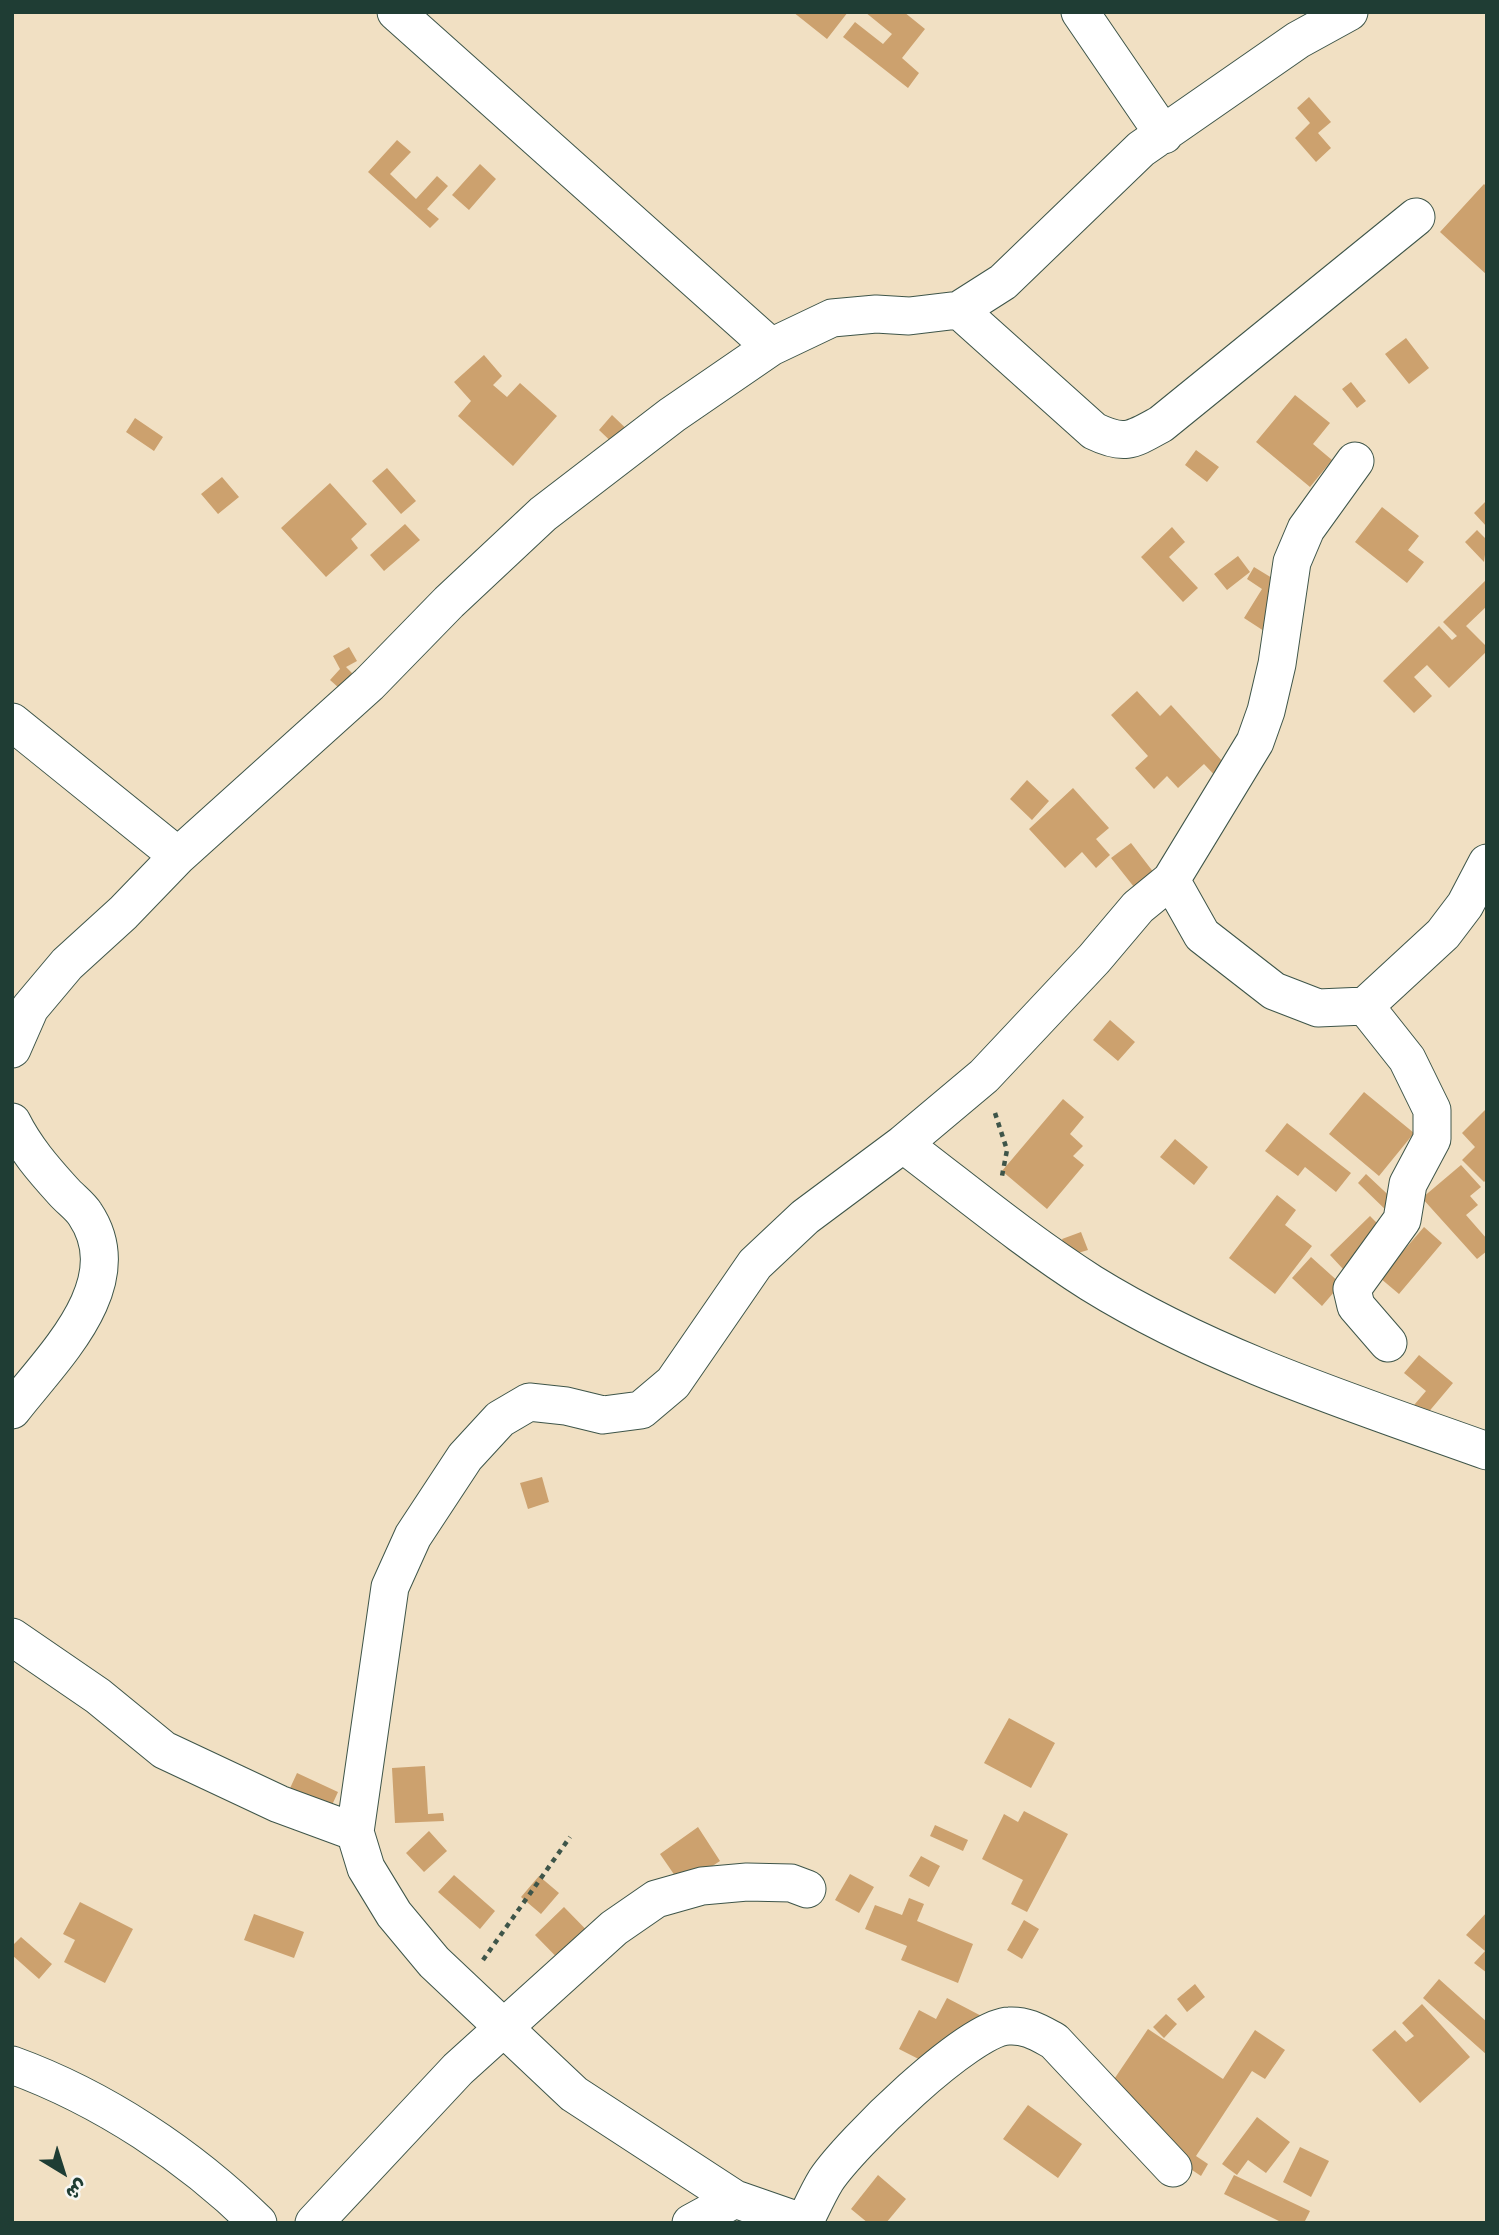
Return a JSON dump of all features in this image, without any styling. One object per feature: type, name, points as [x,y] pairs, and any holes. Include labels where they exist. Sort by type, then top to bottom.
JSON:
[{"type":"street","points":[[396,12],[771,347]]},
{"type":"street","points":[[1080,12],[1164,135]]},
{"type":"street","points":[[12,1049],[30,1008],[66,964],[123,913],[178,856],[369,684],[449,602],[543,514],[672,415],[771,347],[832,318],[876,313],[909,316],[959,310],[1003,282],[1141,149],[1298,40],[1349,12]]},
{"type":"street","points":[[959,310],[1094,431],[1116,442],[1139,436],[1161,424],[1416,217]]},
{"type":"street","points":[[1173,2168],[1054,2041],[1029,2028],[1007,2025],[984,2033],[945,2063],[853,2146],[826,2180],[804,2223],[735,2200],[574,2094],[462,1990],[394,1914],[366,1868],[355,1832],[390,1587],[413,1536],[466,1457],[500,1419],[529,1402],[603,1415],[641,1410],[673,1383],[755,1264],[804,1217],[903,1144],[984,1076],[1138,907],[1171,880],[1255,742],[1266,711],[1277,664],[1292,562],[1306,529],[1354,461]]},
{"type":"street","points":[[12,722],[178,856]]},
{"type":"street","points":[[1171,880],[1202,935],[1274,990],[1318,1008],[1365,1006],[1443,933],[1465,905],[1487,863]]},
{"type":"street","points":[[1365,1006],[1407,1059],[1432,1110],[1432,1139],[1408,1184],[1402,1220],[1352,1289],[1356,1306],[1388,1343]]},
{"type":"street","points":[[12,1122],[24,1146],[85,1213],[94,1232],[101,1266],[91,1301],[71,1335],[12,1410]]},
{"type":"street","points":[[903,1144],[1093,1284],[1148,1315],[1267,1369],[1487,1451]]},
{"type":"street","points":[[12,1637],[98,1696],[164,1750],[279,1804],[355,1832]]},
{"type":"street","points":[[314,2223],[458,2069],[614,1928],[656,1899],[702,1885],[747,1882],[791,1883],[807,1889]]},
{"type":"street","points":[[12,2065],[39,2075],[144,2131],[234,2199],[258,2223]]},
{"type":"street","points":[[691,2223],[735,2200]]},
{"type":"path","points":[[984,1076],[1007,1150],[995,1214]]},
{"type":"path","points":[[462,1990],[570,1838]]},
{"type":"building","points":[[793,12],[848,12],[827,39]]},
{"type":"building","points":[[865,12],[904,12],[925,29],[902,58],[919,73],[908,88],[843,37],[855,22],[883,44],[892,34]]},
{"type":"building","points":[[1309,97],[1331,122],[1318,133],[1331,148],[1316,162],[1295,138],[1310,123],[1297,108]]},
{"type":"building","points":[[397,140],[411,152],[390,174],[416,199],[437,176],[448,186],[427,209],[439,219],[430,228],[368,172]]},
{"type":"building","points":[[480,164],[496,179],[469,210],[452,195]]},
{"type":"building","points":[[1484,184],[1487,187],[1487,275],[1440,232]]},
{"type":"building","points":[[1406,338],[1429,368],[1409,384],[1385,354]]},
{"type":"building","points":[[484,355],[502,376],[493,385],[507,397],[520,383],[557,416],[513,466],[458,416],[471,401],[454,382]]},
{"type":"building","points":[[1351,382],[1366,401],[1357,408],[1342,389]]},
{"type":"building","points":[[1295,395],[1330,423],[1313,444],[1332,460],[1310,487],[1256,442]]},
{"type":"building","points":[[612,415],[636,438],[622,452],[599,430]]},
{"type":"building","points":[[135,418],[163,437],[154,451],[126,432]]},
{"type":"building","points":[[1196,450],[1219,467],[1207,482],[1185,465]]},
{"type":"building","points":[[387,468],[416,501],[401,514],[372,481]]},
{"type":"building","points":[[222,477],[239,497],[218,514],[201,494]]},
{"type":"building","points":[[330,483],[367,524],[351,539],[358,548],[326,577],[281,528]]},
{"type":"building","points":[[1487,500],[1487,527],[1474,513]]},
{"type":"building","points":[[1382,507],[1419,536],[1408,550],[1424,562],[1407,583],[1355,542]]},
{"type":"building","points":[[405,524],[420,540],[384,571],[370,555]]},
{"type":"building","points":[[1172,527],[1185,542],[1169,557],[1198,588],[1183,602],[1141,557]]},
{"type":"building","points":[[1477,530],[1487,540],[1484,562],[1465,542]]},
{"type":"building","points":[[1238,556],[1250,572],[1227,590],[1214,574]]},
{"type":"building","points":[[1254,567],[1290,589],[1264,631],[1244,618],[1262,589],[1247,579]]},
{"type":"building","points":[[1487,579],[1487,606],[1466,626],[1487,647],[1487,651],[1449,688],[1427,665],[1414,677],[1432,696],[1414,713],[1383,681],[1439,626],[1452,640],[1457,636],[1443,622]]},
{"type":"building","points":[[349,647],[357,661],[346,667],[361,682],[348,696],[330,680],[340,669],[333,656]]},
{"type":"building","points":[[1137,691],[1160,716],[1171,705],[1234,774],[1223,784],[1204,764],[1178,788],[1167,776],[1154,789],[1135,768],[1148,756],[1111,715]]},
{"type":"building","points":[[1027,780],[1049,801],[1032,820],[1010,799]]},
{"type":"building","points":[[1073,788],[1109,828],[1096,839],[1110,855],[1096,868],[1082,852],[1065,868],[1029,829]]},
{"type":"building","points":[[1131,843],[1161,882],[1142,897],[1111,858]]},
{"type":"building","points":[[1110,1020],[1135,1042],[1118,1061],[1093,1040]]},
{"type":"building","points":[[1364,1092],[1414,1133],[1379,1176],[1329,1134]]},
{"type":"building","points":[[1063,1099],[1084,1117],[1070,1134],[1083,1146],[1073,1156],[1084,1165],[1047,1209],[1002,1171]]},
{"type":"building","points":[[1487,1108],[1487,1179],[1484,1182],[1462,1160],[1475,1147],[1462,1133]]},
{"type":"building","points":[[1287,1123],[1351,1173],[1336,1192],[1305,1167],[1298,1176],[1265,1151]]},
{"type":"building","points":[[1175,1139],[1208,1167],[1194,1185],[1160,1157]]},
{"type":"building","points":[[1461,1165],[1481,1187],[1470,1196],[1478,1205],[1466,1215],[1487,1239],[1487,1251],[1477,1259],[1422,1198]]},
{"type":"building","points":[[1366,1174],[1399,1205],[1391,1215],[1358,1183]]},
{"type":"building","points":[[1277,1195],[1296,1210],[1285,1225],[1312,1246],[1275,1294],[1229,1258]]},
{"type":"building","points":[[1370,1216],[1384,1230],[1343,1269],[1330,1255]]},
{"type":"building","points":[[1424,1227],[1442,1243],[1399,1294],[1380,1278]]},
{"type":"building","points":[[1081,1232],[1088,1250],[1068,1256],[1062,1239]]},
{"type":"building","points":[[1311,1257],[1341,1284],[1322,1306],[1292,1278]]},
{"type":"building","points":[[1419,1355],[1453,1383],[1421,1421],[1409,1411],[1426,1391],[1404,1373]]},
{"type":"building","points":[[542,1477],[549,1502],[528,1509],[520,1483]]},
{"type":"building","points":[[1009,1718],[1055,1743],[1031,1788],[984,1763]]},
{"type":"building","points":[[425,1766],[428,1814],[443,1813],[444,1821],[395,1823],[392,1768]]},
{"type":"building","points":[[297,1773],[338,1792],[321,1829],[280,1810]]},
{"type":"building","points":[[1024,1811],[1068,1834],[1027,1912],[1011,1904],[1023,1880],[982,1859],[1004,1814],[1018,1822]]},
{"type":"building","points":[[935,1825],[968,1840],[963,1851],[930,1836]]},
{"type":"building","points":[[698,1827],[720,1861],[682,1886],[660,1854]]},
{"type":"building","points":[[429,1831],[447,1851],[424,1872],[406,1853]]},
{"type":"building","points":[[921,1856],[940,1866],[929,1887],[909,1876]]},
{"type":"building","points":[[850,1874],[874,1887],[859,1913],[835,1900]]},
{"type":"building","points":[[454,1875],[495,1911],[480,1929],[438,1892]]},
{"type":"building","points":[[539,1876],[559,1893],[541,1914],[521,1897]]},
{"type":"building","points":[[909,1898],[924,1904],[917,1921],[973,1944],[958,1983],[901,1960],[907,1946],[865,1929],[875,1905],[902,1915]]},
{"type":"building","points":[[80,1902],[133,1929],[105,1983],[64,1962],[75,1940],[63,1934]]},
{"type":"building","points":[[564,1907],[604,1948],[576,1977],[535,1935]]},
{"type":"building","points":[[1487,1912],[1487,1973],[1474,1963],[1485,1951],[1466,1935]]},
{"type":"building","points":[[254,1914],[304,1932],[294,1958],[244,1940]]},
{"type":"building","points":[[1024,1920],[1039,1929],[1022,1959],[1007,1950]]},
{"type":"building","points":[[21,1937],[52,1964],[39,1979],[12,1955],[12,1946]]},
{"type":"building","points":[[1439,1979],[1487,2022],[1487,2055],[1423,1998]]},
{"type":"building","points":[[1195,1984],[1205,1997],[1187,2012],[1177,1999]]},
{"type":"building","points":[[947,1998],[991,2021],[942,2071],[899,2049],[919,2010],[936,2019]]},
{"type":"building","points":[[1422,2004],[1470,2057],[1420,2103],[1372,2050],[1395,2030],[1406,2042],[1414,2036],[1402,2023]]},
{"type":"building","points":[[1166,2014],[1177,2024],[1164,2038],[1153,2027]]},
{"type":"building","points":[[1148,2029],[1223,2079],[1255,2030],[1285,2050],[1265,2079],[1252,2071],[1196,2156],[1208,2164],[1201,2176],[1096,2106]]},
{"type":"building","points":[[1028,2105],[1082,2144],[1058,2178],[1003,2139]]},
{"type":"building","points":[[1257,2117],[1290,2142],[1266,2173],[1248,2160],[1237,2175],[1222,2164]]},
{"type":"building","points":[[1300,2147],[1329,2161],[1311,2197],[1283,2182]]},
{"type":"building","points":[[878,2175],[906,2199],[886,2223],[868,2223],[851,2209]]},
{"type":"building","points":[[1234,2175],[1310,2211],[1304,2223],[1283,2223],[1224,2194]]}]
